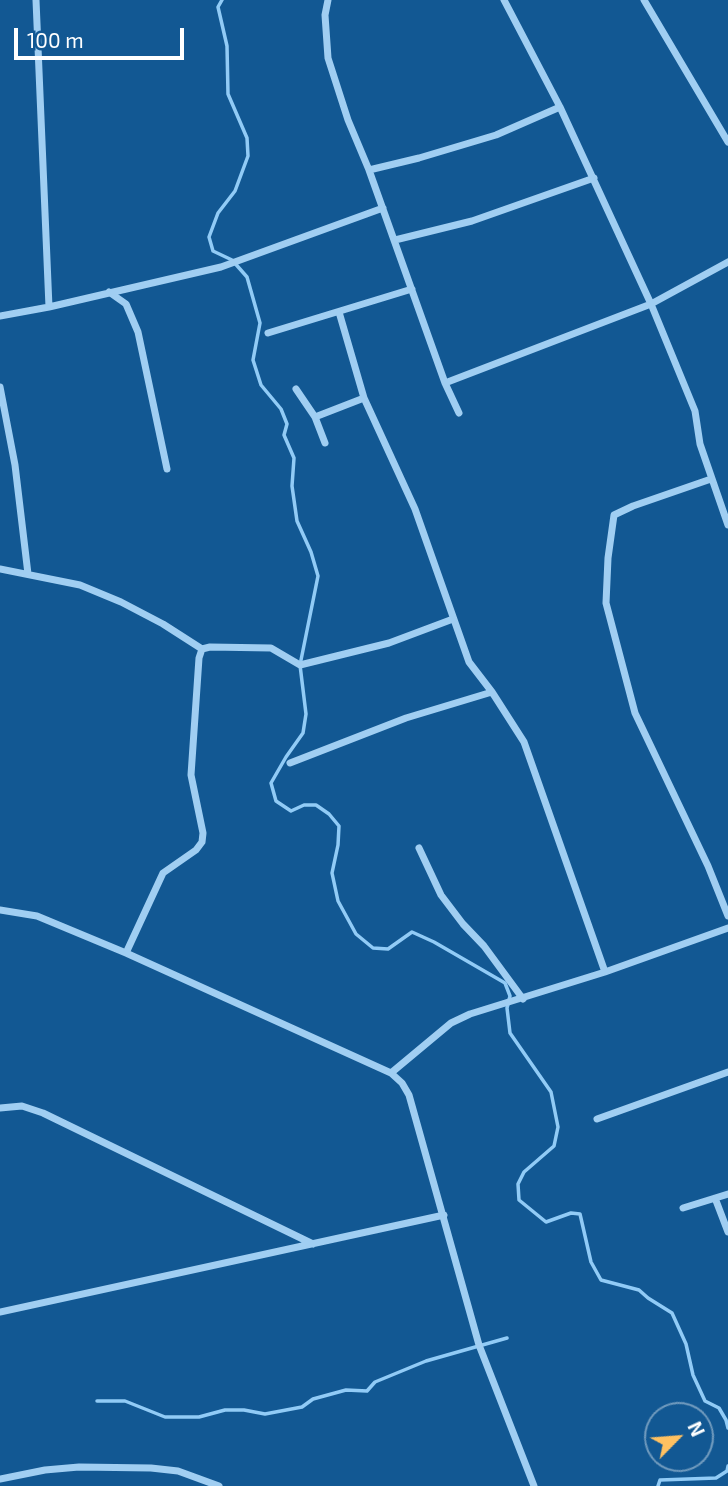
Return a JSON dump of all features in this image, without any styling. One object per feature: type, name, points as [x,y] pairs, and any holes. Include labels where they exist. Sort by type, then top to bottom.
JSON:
[{"type":"street","points":[[36,0],[36,51],[49,307]]},
{"type":"street","points":[[328,0],[325,15],[328,58],[348,120],[395,240],[445,383],[459,413]]},
{"type":"street","points":[[504,0],[561,107],[651,304],[695,411],[700,443],[728,525]]},
{"type":"street","points":[[644,0],[728,142]]},
{"type":"street","points":[[369,170],[496,135],[561,107]]},
{"type":"street","points":[[395,240],[472,221],[594,178]]},
{"type":"street","points":[[0,316],[221,267],[383,208]]},
{"type":"street","points":[[445,383],[651,304],[728,262]]},
{"type":"street","points":[[268,333],[412,289]]},
{"type":"street","points":[[109,292],[126,304],[138,332],[167,469]]},
{"type":"street","points":[[338,312],[364,398],[415,509],[469,662],[524,742],[605,972]]},
{"type":"street","points":[[0,387],[15,465],[29,575]]},
{"type":"street","points":[[296,389],[315,417],[325,443]]},
{"type":"street","points":[[315,417],[364,398]]},
{"type":"street","points":[[711,479],[614,515],[606,603],[635,713],[702,854],[728,916]]},
{"type":"street","points":[[0,569],[80,585],[163,624],[202,649],[271,648],[300,665],[389,643],[453,619]]},
{"type":"street","points":[[126,953],[163,873],[196,850],[201,842],[203,833],[191,775],[199,658],[202,649]]},
{"type":"street","points":[[290,763],[406,718],[492,692]]},
{"type":"street","points":[[419,848],[441,895],[463,924],[485,946],[519,1000]]},
{"type":"street","points":[[0,910],[37,916],[126,953],[391,1073],[402,1083],[409,1095],[479,1345],[534,1486]]},
{"type":"street","points":[[391,1073],[451,1023],[487,1008],[605,972],[728,928]]},
{"type":"street","points":[[597,1119],[728,1072]]},
{"type":"street","points":[[0,1108],[22,1106],[43,1112],[313,1244]]},
{"type":"street","points":[[683,1208],[728,1194]]},
{"type":"street","points":[[715,1198],[728,1232]]},
{"type":"street","points":[[0,1312],[444,1215]]},
{"type":"street","points":[[0,1479],[45,1470],[79,1467],[151,1468],[178,1471],[219,1486]]},
{"type":"street","points":[[187,1486],[191,1476]]},
{"type":"waterway","points":[[222,0],[218,7],[227,46],[228,94],[247,138],[248,156],[235,191],[218,213],[209,237],[213,251],[232,260],[247,277],[260,323],[253,360],[261,385],[281,409],[287,424],[284,435],[294,458],[292,486],[297,521],[318,576],[300,665],[306,714],[303,733],[271,783],[276,801],[291,811],[304,805],[316,805],[329,814],[339,826],[332,873],[338,901],[356,934],[373,948],[388,949],[412,932],[505,983],[510,996],[507,1008],[510,1033],[551,1092],[558,1127],[554,1146],[524,1172],[518,1184],[519,1200],[546,1222],[571,1213],[580,1214],[591,1262],[601,1280],[639,1290],[672,1313],[686,1344],[693,1375],[705,1401],[719,1408],[728,1428]]},
{"type":"waterway","points":[[97,1401],[125,1401],[165,1417],[199,1417],[225,1410],[265,1414],[302,1407],[313,1399],[346,1390],[367,1391],[375,1382],[426,1361],[507,1338]]},
{"type":"waterway","points":[[658,1486],[660,1480],[716,1478],[727,1471],[728,1466]]}]
